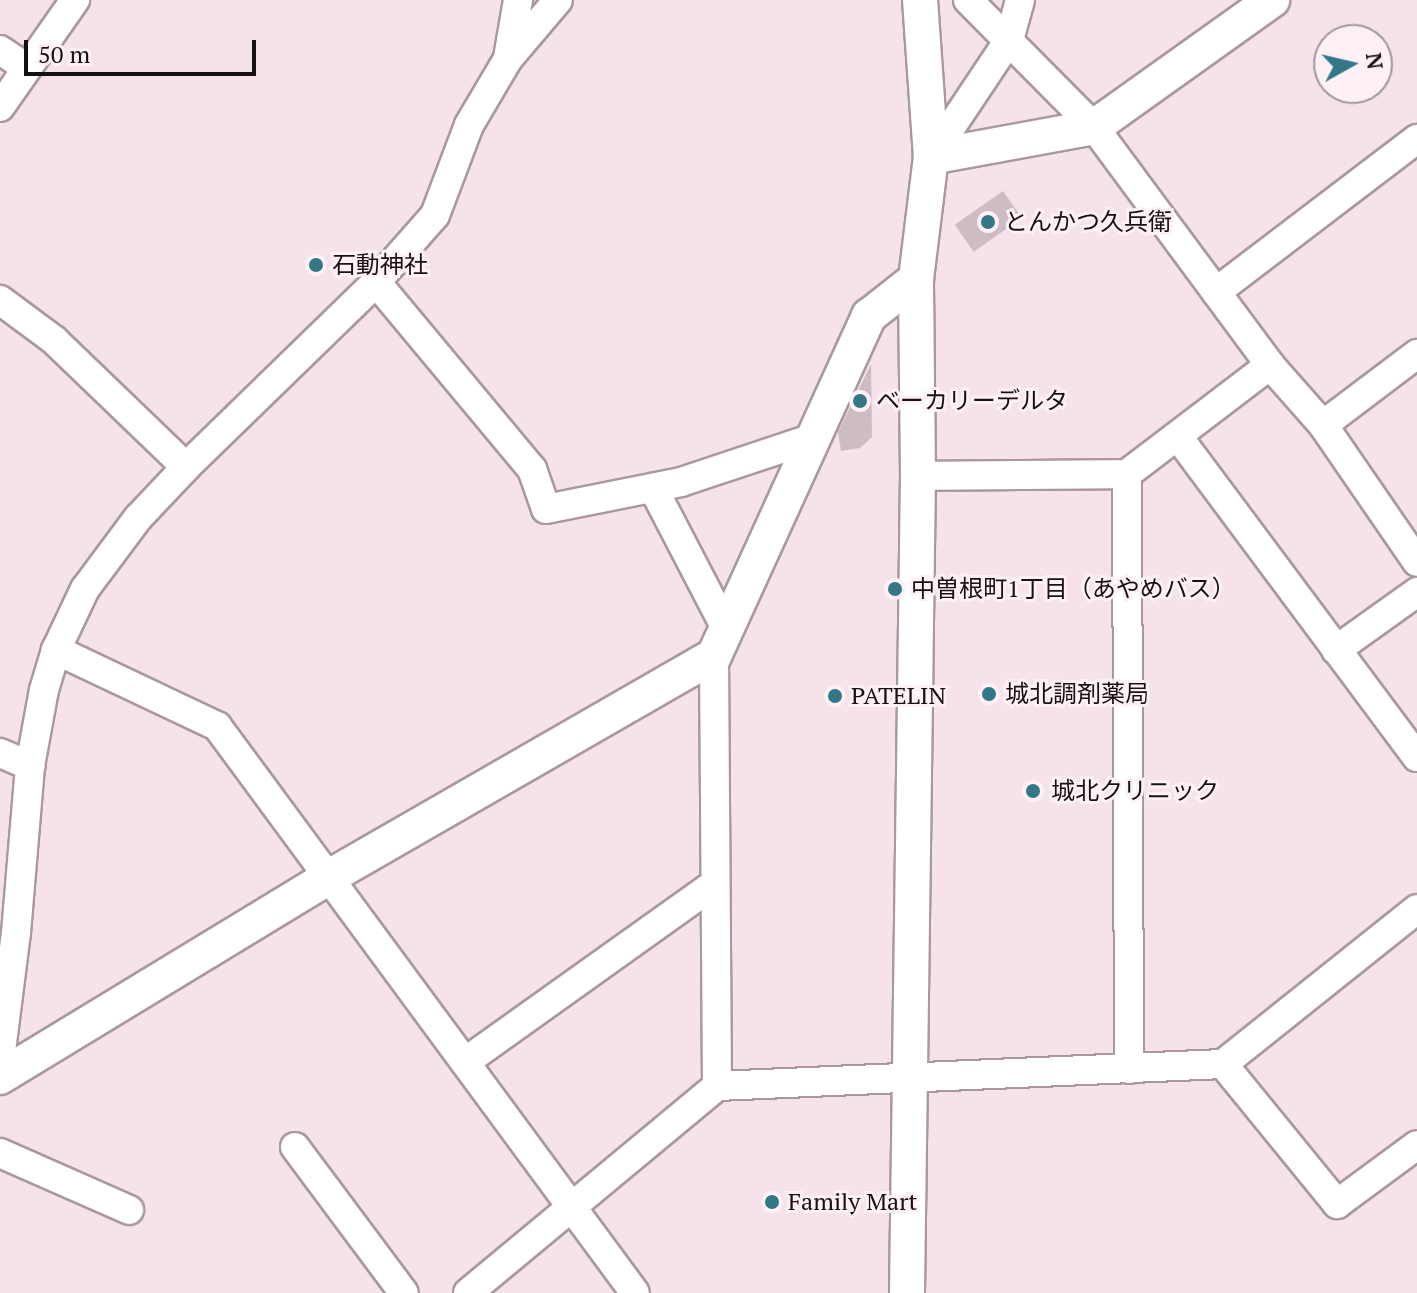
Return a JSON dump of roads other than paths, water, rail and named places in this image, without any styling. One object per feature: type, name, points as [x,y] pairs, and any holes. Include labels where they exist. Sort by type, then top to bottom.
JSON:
[{"type":"street","points":[[0,107],[75,0]]},
{"type":"street","points":[[508,59],[518,0]]},
{"type":"street","points":[[0,1059],[8,930],[30,766],[44,690],[56,650],[85,589],[138,518],[186,467],[376,282],[435,215],[469,125],[508,59],[558,0]]},
{"type":"street","points":[[907,1293],[918,476],[916,279],[931,157],[920,0]]},
{"type":"street","points":[[968,0],[1094,127],[1270,365],[1323,425],[1417,562]]},
{"type":"street","points":[[931,157],[1009,40],[1020,0]]},
{"type":"street","points":[[931,157],[1094,127],[1272,0]]},
{"type":"street","points":[[0,50],[27,68]]},
{"type":"street","points":[[1216,292],[1417,139]]},
{"type":"street","points":[[717,1086],[715,884],[720,642],[869,316],[916,279]]},
{"type":"street","points":[[376,282],[532,469],[546,509],[681,482],[813,438]]},
{"type":"street","points":[[0,300],[54,340],[186,467]]},
{"type":"street","points":[[1323,425],[1417,354]]},
{"type":"street","points":[[918,476],[1127,474],[1179,438],[1270,365]]},
{"type":"street","points":[[1179,438],[1417,757]]},
{"type":"street","points":[[1127,474],[1129,1069]]},
{"type":"street","points":[[653,488],[720,642]]},
{"type":"street","points":[[1336,650],[1417,592]]},
{"type":"street","points":[[0,1077],[720,642]]},
{"type":"street","points":[[56,650],[217,726],[635,1293]]},
{"type":"street","points":[[0,753],[30,766]]},
{"type":"street","points":[[465,1062],[715,884]]},
{"type":"street","points":[[468,1293],[717,1086],[1223,1064],[1417,909]]},
{"type":"street","points":[[1223,1064],[1337,1204],[1417,1145]]},
{"type":"street","points":[[295,1147],[404,1293]]},
{"type":"street","points":[[0,1153],[129,1210]]},
{"type":"place","name":"とんかつ久兵衛","points":[[988,222]]},
{"type":"place","name":"石動神社","points":[[316,265]]},
{"type":"place","name":"ベーカリーデルタ","points":[[860,401]]},
{"type":"place","name":"中曽根町1丁目（あやめバス）","points":[[895,589]]},
{"type":"place","name":"城北調剤薬局","points":[[989,694]]},
{"type":"place","name":"PATELIN","points":[[835,696]]},
{"type":"place","name":"城北クリニック","points":[[1033,791]]},
{"type":"place","name":"Family Mart","points":[[772,1202]]}]
